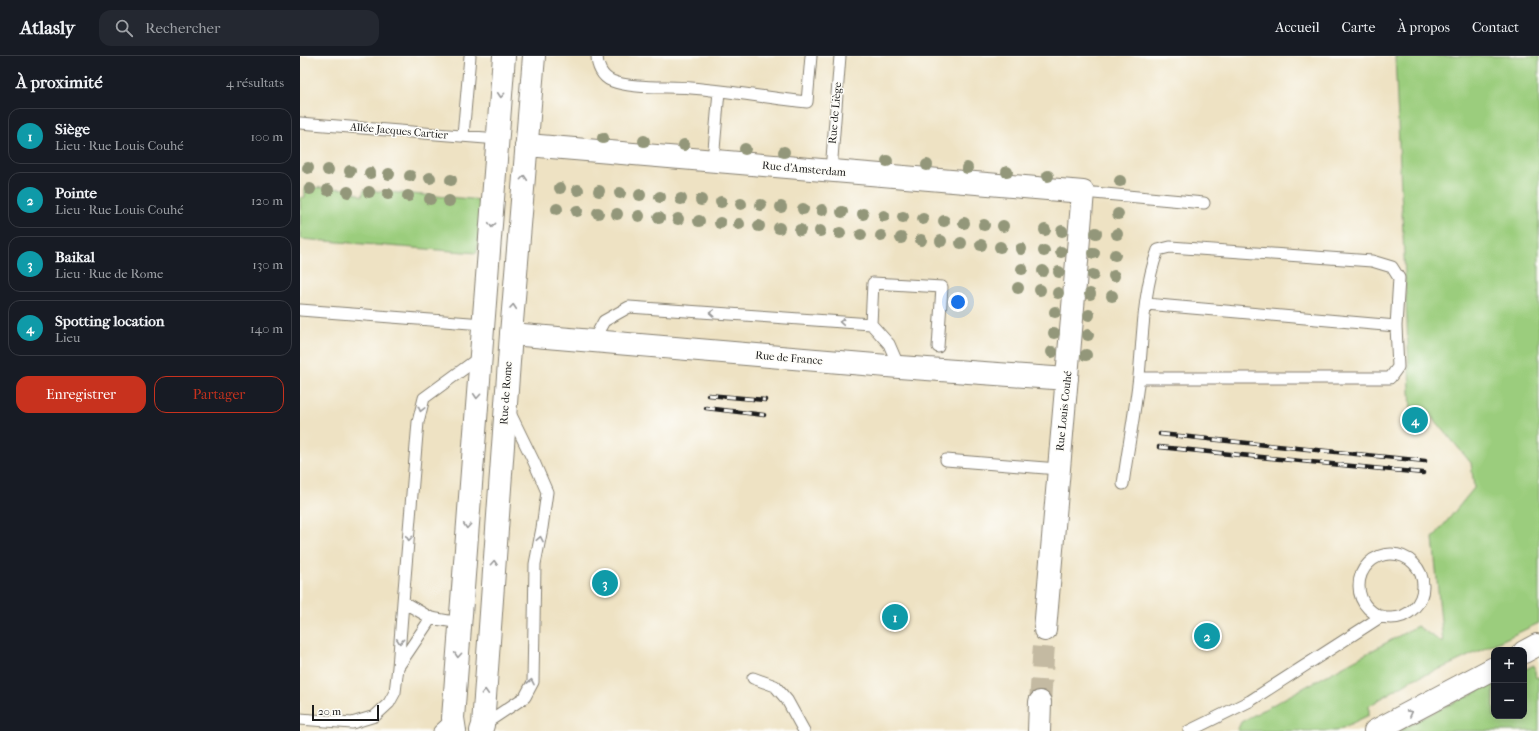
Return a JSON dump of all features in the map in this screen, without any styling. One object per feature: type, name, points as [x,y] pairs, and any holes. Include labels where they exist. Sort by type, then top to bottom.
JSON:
[{"type":"street","points":[[449,727],[460,623],[504,56]]},
{"type":"street","name":"Rue de Rome","points":[[482,728],[511,334],[534,56]]},
{"type":"street","name":"Rue d'Amsterdam","points":[[526,146],[1083,192]]},
{"type":"street","name":"Rue Louis Couhé","points":[[1045,630],[1083,192]]},
{"type":"street","name":"Rue de France","points":[[511,334],[898,367],[1067,379]]},
{"type":"street","points":[[1375,731],[1491,670]]},
{"type":"street","points":[[1038,731],[1040,702]]},
{"type":"lane","points":[[463,136],[470,56]]},
{"type":"lane","points":[[598,56],[597,63],[601,72],[610,80],[624,84],[690,88],[807,102],[811,56]]},
{"type":"lane","name":"Rue de Liège","points":[[831,171],[840,56]]},
{"type":"lane","points":[[713,161],[719,91]]},
{"type":"lane","name":"Allée Jacques Cartier","points":[[300,123],[498,139]]},
{"type":"lane","points":[[1083,192],[1204,203]]},
{"type":"lane","points":[[1123,484],[1138,378],[1146,304],[1153,264],[1158,250],[1170,247],[1372,261],[1392,267],[1399,278],[1396,326],[1398,367],[1390,378],[1138,378]]},
{"type":"lane","points":[[871,324],[873,283],[942,287],[938,347]]},
{"type":"lane","points":[[1146,304],[1396,326]]},
{"type":"lane","points":[[593,341],[604,321],[629,307],[871,324],[889,344],[898,367]]},
{"type":"lane","points":[[300,310],[483,324]]},
{"type":"lane","points":[[300,719],[352,723],[375,716],[389,703],[395,692],[418,422],[424,398],[480,357]]},
{"type":"lane","points":[[482,728],[525,697],[533,682],[535,564],[547,492],[506,405]]},
{"type":"lane","points":[[946,460],[1058,469]]},
{"type":"lane","points":[[1189,731],[1250,701],[1382,616],[1392,618],[1402,616],[1411,611],[1417,603],[1423,585],[1421,575],[1416,566],[1409,559],[1400,555],[1390,554],[1380,556],[1368,564],[1360,577],[1359,587],[1361,597],[1373,612],[1382,616]]},
{"type":"lane","points":[[403,602],[431,618],[460,623]]},
{"type":"lane","points":[[398,667],[431,618]]},
{"type":"lane","points":[[753,678],[775,686],[787,700],[804,731]]},
{"type":"green space","points":[[1395,56],[1539,56],[1539,623],[1445,667],[1411,680],[1369,706],[1369,715],[1336,731],[1237,731],[1241,722],[1417,626],[1443,643],[1433,538],[1474,488],[1471,463],[1430,414],[1411,413]]},
{"type":"green space","points":[[305,187],[349,189],[362,196],[364,190],[483,200],[477,253],[300,239],[300,198],[305,197]]},
{"type":"green space","points":[[1534,665],[1536,678],[1539,677],[1539,731],[1398,731],[1438,710],[1491,685],[1491,719],[1527,719],[1527,668]]},
{"type":"tunnel","points":[[1040,702],[1045,630]]},
{"type":"railway","points":[[708,395],[765,400]]},
{"type":"railway","points":[[706,408],[764,415]]},
{"type":"railway","points":[[1160,434],[1425,461]]},
{"type":"railway","points":[[1159,447],[1423,473]]},
{"type":"place","name":"Spotting location","points":[[1415,420]]},
{"type":"place","name":"Baikal","points":[[605,583]]},
{"type":"place","name":"Siège","points":[[895,617]]},
{"type":"place","name":"Pointe","points":[[1207,636]]}]
